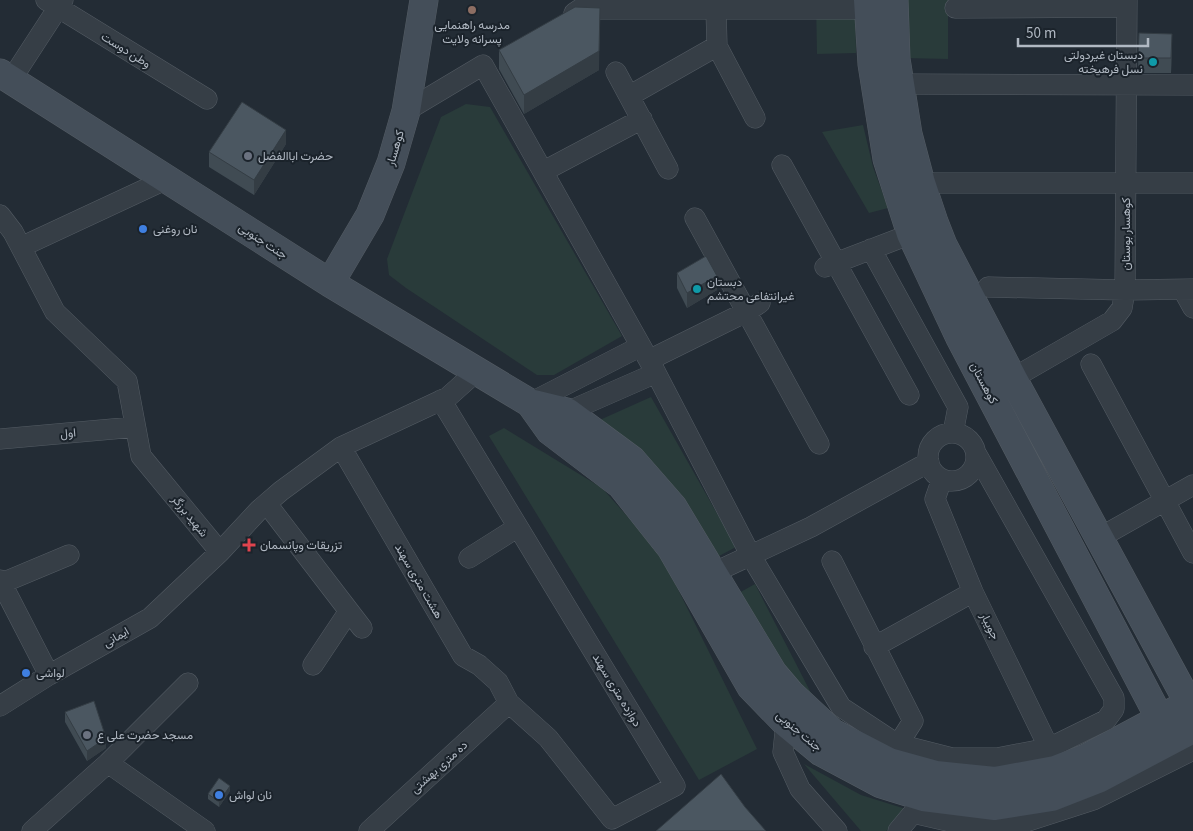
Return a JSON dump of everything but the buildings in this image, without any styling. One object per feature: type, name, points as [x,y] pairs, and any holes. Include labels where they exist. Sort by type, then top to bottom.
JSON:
[{"type":"main road","name":"کوهسار","points":[[330,283],[370,215],[391,163],[406,111],[424,0]]},
{"type":"main road","name":"کوهستان","points":[[894,0],[896,59],[908,134],[934,222],[925,245]]},
{"type":"main road","name":"کوهستان","points":[[868,5],[872,64],[888,159],[925,245],[960,338],[1074,552],[1185,722]]},
{"type":"main road","name":"جنت جنوبی","points":[[6,76],[330,283],[530,403],[567,412],[632,460],[673,507],[773,673],[790,693],[833,733],[893,753],[936,775],[994,781],[1052,759],[1086,758],[1185,722]]},
{"type":"main road","name":"کوهستان","points":[[925,245],[1013,379],[1099,538],[1185,722]]},
{"type":"main road","name":"جنت جنوبی","points":[[530,403],[550,431],[621,486],[671,548],[751,687],[786,723],[821,752],[918,805],[995,806],[1052,797],[1098,779],[1185,722]]},
{"type":"main road","points":[[1074,552],[1099,538]]},
{"type":"street","points":[[6,76],[56,3]]},
{"type":"street","name":"وطن دوست","points":[[56,3],[207,99]]},
{"type":"street","points":[[955,8],[1127,4]]},
{"type":"street","name":"کوهسار بوستان","points":[[988,392],[1112,321],[1122,308],[1125,290],[1127,4]]},
{"type":"street","points":[[556,23],[580,9],[716,9],[868,5]]},
{"type":"street","points":[[716,9],[717,46],[755,118]]},
{"type":"street","points":[[629,96],[717,46]]},
{"type":"street","points":[[406,111],[491,60],[544,170],[648,359],[751,556],[841,707],[893,753],[913,721],[832,561]]},
{"type":"street","points":[[616,72],[668,169]]},
{"type":"street","points":[[900,84],[1193,85]]},
{"type":"street","points":[[544,170],[642,119]]},
{"type":"street","points":[[782,165],[830,264],[909,395]]},
{"type":"street","points":[[21,247],[167,180]]},
{"type":"street","points":[[921,183],[1193,183]]},
{"type":"street","name":"شهید برزگر","points":[[0,215],[13,232],[55,312],[127,381],[141,456],[220,552]]},
{"type":"street","points":[[695,218],[753,308],[819,444]]},
{"type":"street","points":[[830,264],[871,249],[925,245]]},
{"type":"street","points":[[871,249],[958,406],[953,434]]},
{"type":"street","points":[[988,287],[1188,290],[1193,308]]},
{"type":"street","points":[[530,403],[648,359],[753,308]]},
{"type":"street","points":[[567,412],[648,359]]},
{"type":"street","points":[[1091,364],[1193,553]]},
{"type":"street","points":[[220,552],[267,504],[341,447],[448,397],[477,371]]},
{"type":"street","name":"دوازده متری سهند","points":[[441,400],[674,786],[612,819],[548,738],[509,703]]},
{"type":"street","name":"اول","points":[[0,439],[135,427]]},
{"type":"street","points":[[977,456],[974,468],[966,477],[954,482],[942,479],[932,471],[928,459],[930,446],[939,437],[951,433],[963,435],[973,444],[977,456],[1114,698],[1114,710],[1106,720],[1052,759]]},
{"type":"street","name":"هشت متری سهند","points":[[341,447],[463,656],[479,666],[498,682],[509,703]]},
{"type":"street","points":[[713,573],[811,527],[929,462]]},
{"type":"street","name":"جویبار","points":[[942,479],[935,499],[973,592],[1052,759]]},
{"type":"street","points":[[1099,538],[1193,485]]},
{"type":"street","points":[[267,504],[362,628]]},
{"type":"street","points":[[469,558],[518,527]]},
{"type":"street","name":"ایمانی","points":[[0,706],[150,618],[220,552]]},
{"type":"street","points":[[50,675],[1,581],[69,555]]},
{"type":"street","points":[[874,647],[973,592]]},
{"type":"street","points":[[313,665],[349,611]]},
{"type":"street","points":[[32,831],[108,763],[188,684]]},
{"type":"street","name":"ده متری بهشتی","points":[[369,831],[509,703]]},
{"type":"street","points":[[786,723],[783,752],[800,789],[837,831]]},
{"type":"street","points":[[108,763],[205,831]]},
{"type":"street","points":[[898,831],[918,805]]},
{"type":"shaded area","points":[[816,0],[855,0],[856,53],[817,54]]},
{"type":"shaded area","points":[[906,0],[948,0],[948,59],[905,58]]},
{"type":"shaded area","points":[[466,104],[490,107],[622,336],[554,375],[537,375],[389,275],[387,259],[441,117]]},
{"type":"shaded area","points":[[863,125],[873,167],[888,208],[869,213],[822,132]]},
{"type":"shaded area","points":[[651,397],[736,547],[719,556],[665,479],[593,423]]},
{"type":"shaded area","points":[[504,428],[602,488],[660,553],[757,749],[699,780],[489,436]]},
{"type":"shaded area","points":[[755,584],[811,693],[803,696],[737,594]]},
{"type":"shaded area","points":[[804,764],[861,795],[909,810],[886,831],[861,831]]},
{"type":"place","name":"مدرسه راهنمایی پسرانه ولایت","points":[[472,10]]},
{"type":"place","name":"دبستان غیردولتی نسل فرهیخته","points":[[1153,62]]},
{"type":"place","name":"حضرت اباالفضل","points":[[248,156]]},
{"type":"place","name":"نان روغنی","points":[[143,229]]},
{"type":"place","name":"دبستان غیرانتفاعی محتشم","points":[[697,289]]},
{"type":"place","name":"تزریقات وپانسمان","points":[[249,545]]},
{"type":"place","name":"لواشی","points":[[26,673]]},
{"type":"place","name":"مسجد حضرت علی ع","points":[[87,735]]},
{"type":"place","name":"نان لواش","points":[[219,795]]}]
